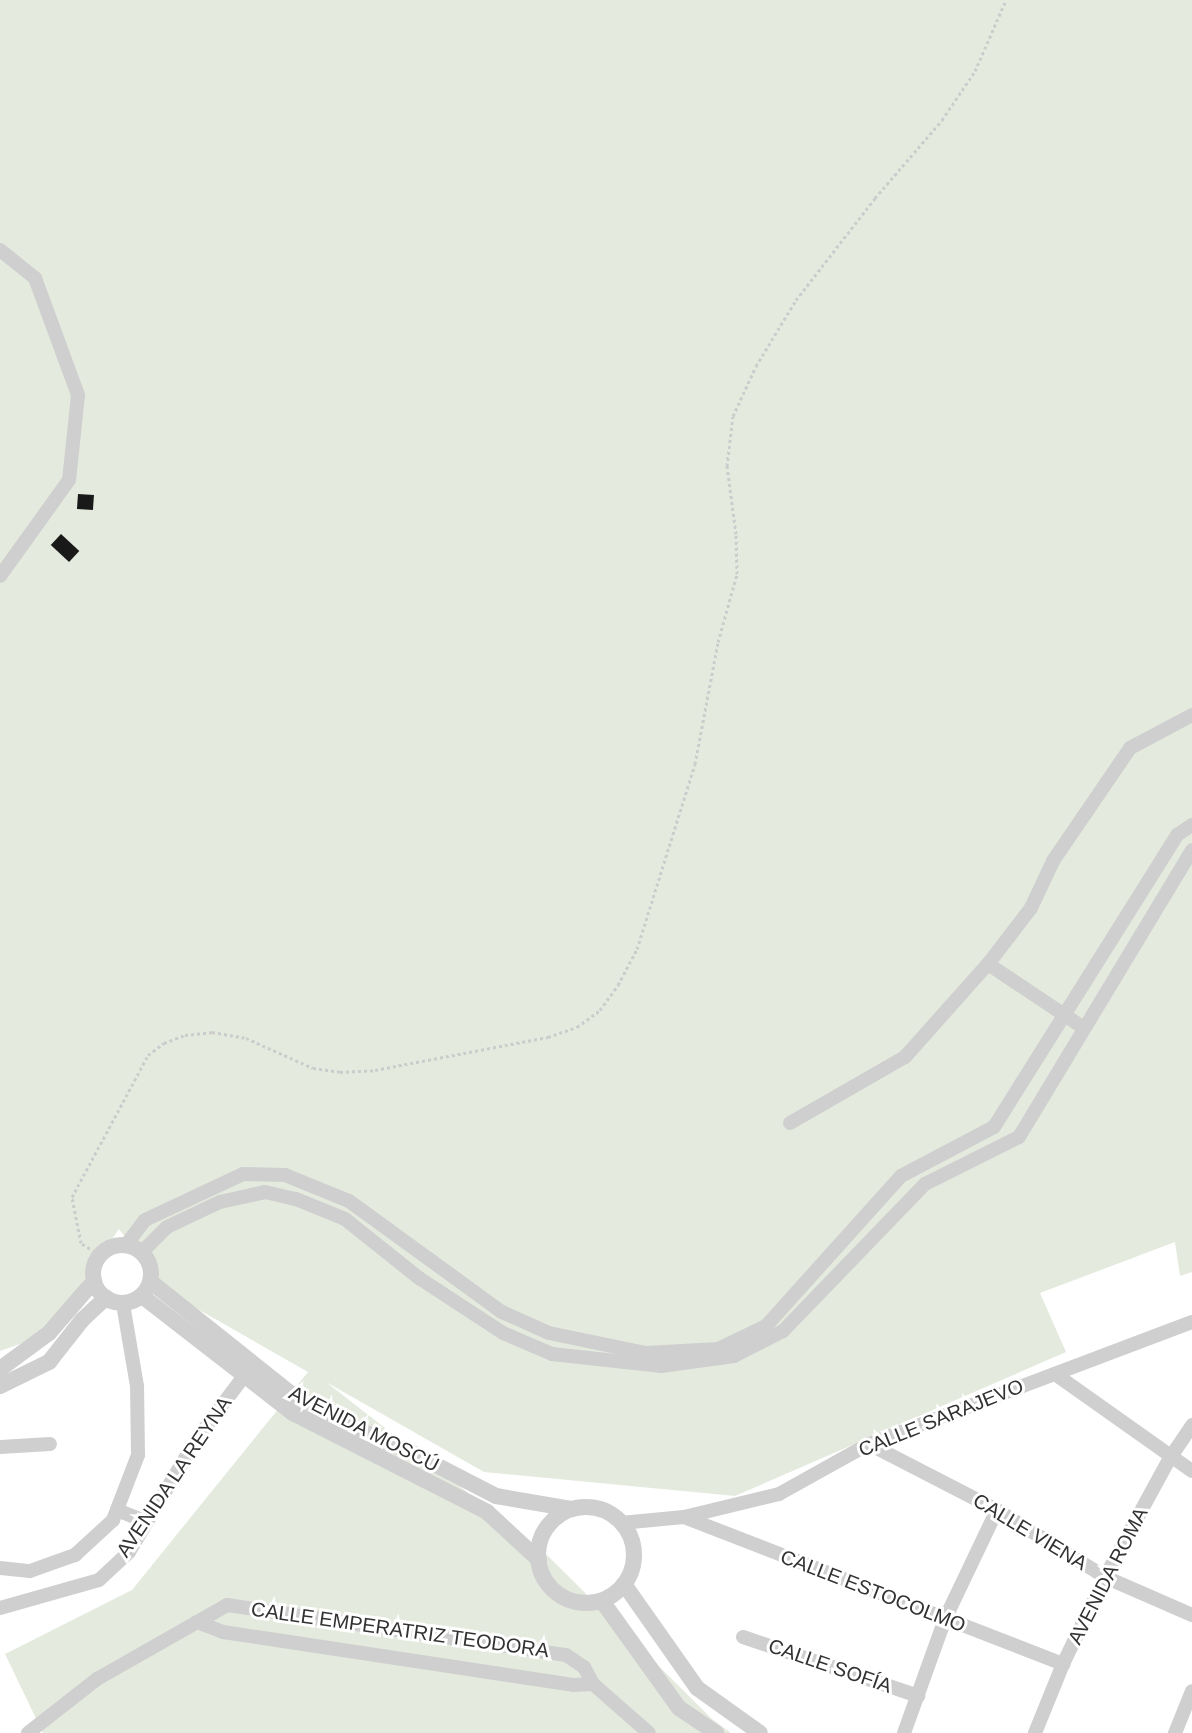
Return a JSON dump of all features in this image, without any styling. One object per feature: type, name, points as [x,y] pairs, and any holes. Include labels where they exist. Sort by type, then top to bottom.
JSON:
[{"type":"street","points":[[0,250],[34,278],[78,394],[69,480],[0,576]]},
{"type":"street","points":[[790,1123],[905,1057],[988,964],[1030,908],[1053,861],[1130,748],[1192,715]]},
{"type":"street","points":[[126,1245],[145,1220],[243,1174],[285,1175],[349,1202],[502,1312],[549,1333],[646,1353],[718,1349],[766,1326],[902,1176],[994,1127],[1177,835],[1192,825]]},
{"type":"street","points":[[142,1252],[167,1227],[220,1202],[265,1192],[296,1199],[345,1219],[419,1278],[503,1333],[552,1354],[661,1366],[734,1356],[783,1331],[925,1184],[1019,1137],[1192,850]]},
{"type":"street","points":[[988,964],[1084,1028]]},
{"type":"street","points":[[366,1236],[378,1222]]},
{"type":"street","points":[[0,1370],[49,1333],[94,1281],[95,1263],[100,1255],[112,1246],[126,1245],[142,1252],[152,1271],[146,1289],[123,1304],[106,1298],[94,1281]]},
{"type":"street","points":[[818,1266],[832,1279]]},
{"type":"street","name":"AVENIDA MOSCÚ","points":[[146,1289],[244,1376],[293,1413],[381,1449],[407,1450],[496,1496],[571,1509]]},
{"type":"street","name":"AVENIDA MOSCÚ","points":[[146,1289],[295,1397],[487,1512],[539,1560]]},
{"type":"street","points":[[0,1386],[50,1362],[82,1320],[106,1298]]},
{"type":"street","name":"AVENIDA LA REYNA","points":[[0,1568],[30,1571],[75,1555],[113,1520],[138,1455],[137,1386],[123,1304]]},
{"type":"street","points":[[503,1333],[513,1317]]},
{"type":"street","name":"CALLE SARAJEVO","points":[[621,1523],[684,1517],[779,1494],[869,1444],[1192,1322]]},
{"type":"street","points":[[1055,1374],[1170,1458],[1192,1471]]},
{"type":"street","name":"AVENIDA LA REYNA","points":[[0,1608],[99,1580],[129,1552],[196,1440],[244,1376]]},
{"type":"street","name":"AVENIDA ROMA","points":[[1035,1733],[1063,1664],[1104,1576],[1170,1458],[1192,1425]]},
{"type":"street","points":[[0,1447],[50,1444]]},
{"type":"street","name":"CALLE VIENA","points":[[869,1444],[997,1510],[1104,1576],[1192,1615]]},
{"type":"street","points":[[487,1512],[496,1496]]},
{"type":"street","points":[[571,1509],[598,1509],[621,1523],[630,1537],[633,1553],[632,1569],[624,1584],[602,1601],[587,1604],[558,1595],[540,1571],[540,1541],[547,1527],[558,1516],[571,1509]]},
{"type":"street","points":[[117,1510],[146,1522]]},
{"type":"street","points":[[904,1733],[945,1620],[997,1510]]},
{"type":"street","name":"CALLE ESTOCOLMO","points":[[684,1517],[1063,1664]]},
{"type":"street","points":[[624,1584],[697,1688],[760,1733]]},
{"type":"street","points":[[602,1601],[680,1708],[716,1733]]},
{"type":"street","name":"CALLE EMPERATRIZ TEODORA","points":[[28,1733],[97,1678],[226,1605],[566,1655],[584,1667],[592,1684],[649,1733]]},
{"type":"street","name":"CALLE EMPERATRIZ TEODORA","points":[[197,1622],[223,1632],[573,1685],[592,1684]]},
{"type":"street","name":"CALLE SOFÍA","points":[[742,1637],[918,1696]]},
{"type":"street","points":[[1175,1733],[1192,1691]]},
{"type":"path","points":[[100,1255],[81,1243],[72,1197],[148,1055],[164,1043],[185,1035],[212,1032],[246,1038],[313,1068],[340,1072],[375,1070],[548,1037],[577,1027],[600,1010],[618,985],[637,949],[695,764],[718,642],[737,574],[736,534],[727,466],[733,416],[756,366],[796,300],[875,198],[942,120],[975,71],[1006,0]]},
{"type":"shaded area","points":[[0,0],[1192,0],[1192,1272],[1180,1276],[1175,1242],[1040,1293],[1066,1352],[735,1496],[484,1472],[326,1382],[544,1552],[712,1719],[731,1733],[43,1733],[5,1654],[132,1590],[308,1372],[166,1291],[119,1229],[46,1335],[0,1351]]},
{"type":"building","points":[[78,494],[94,495],[93,510],[77,509]]},
{"type":"building","points":[[61,534],[79,551],[69,562],[51,545]]}]
